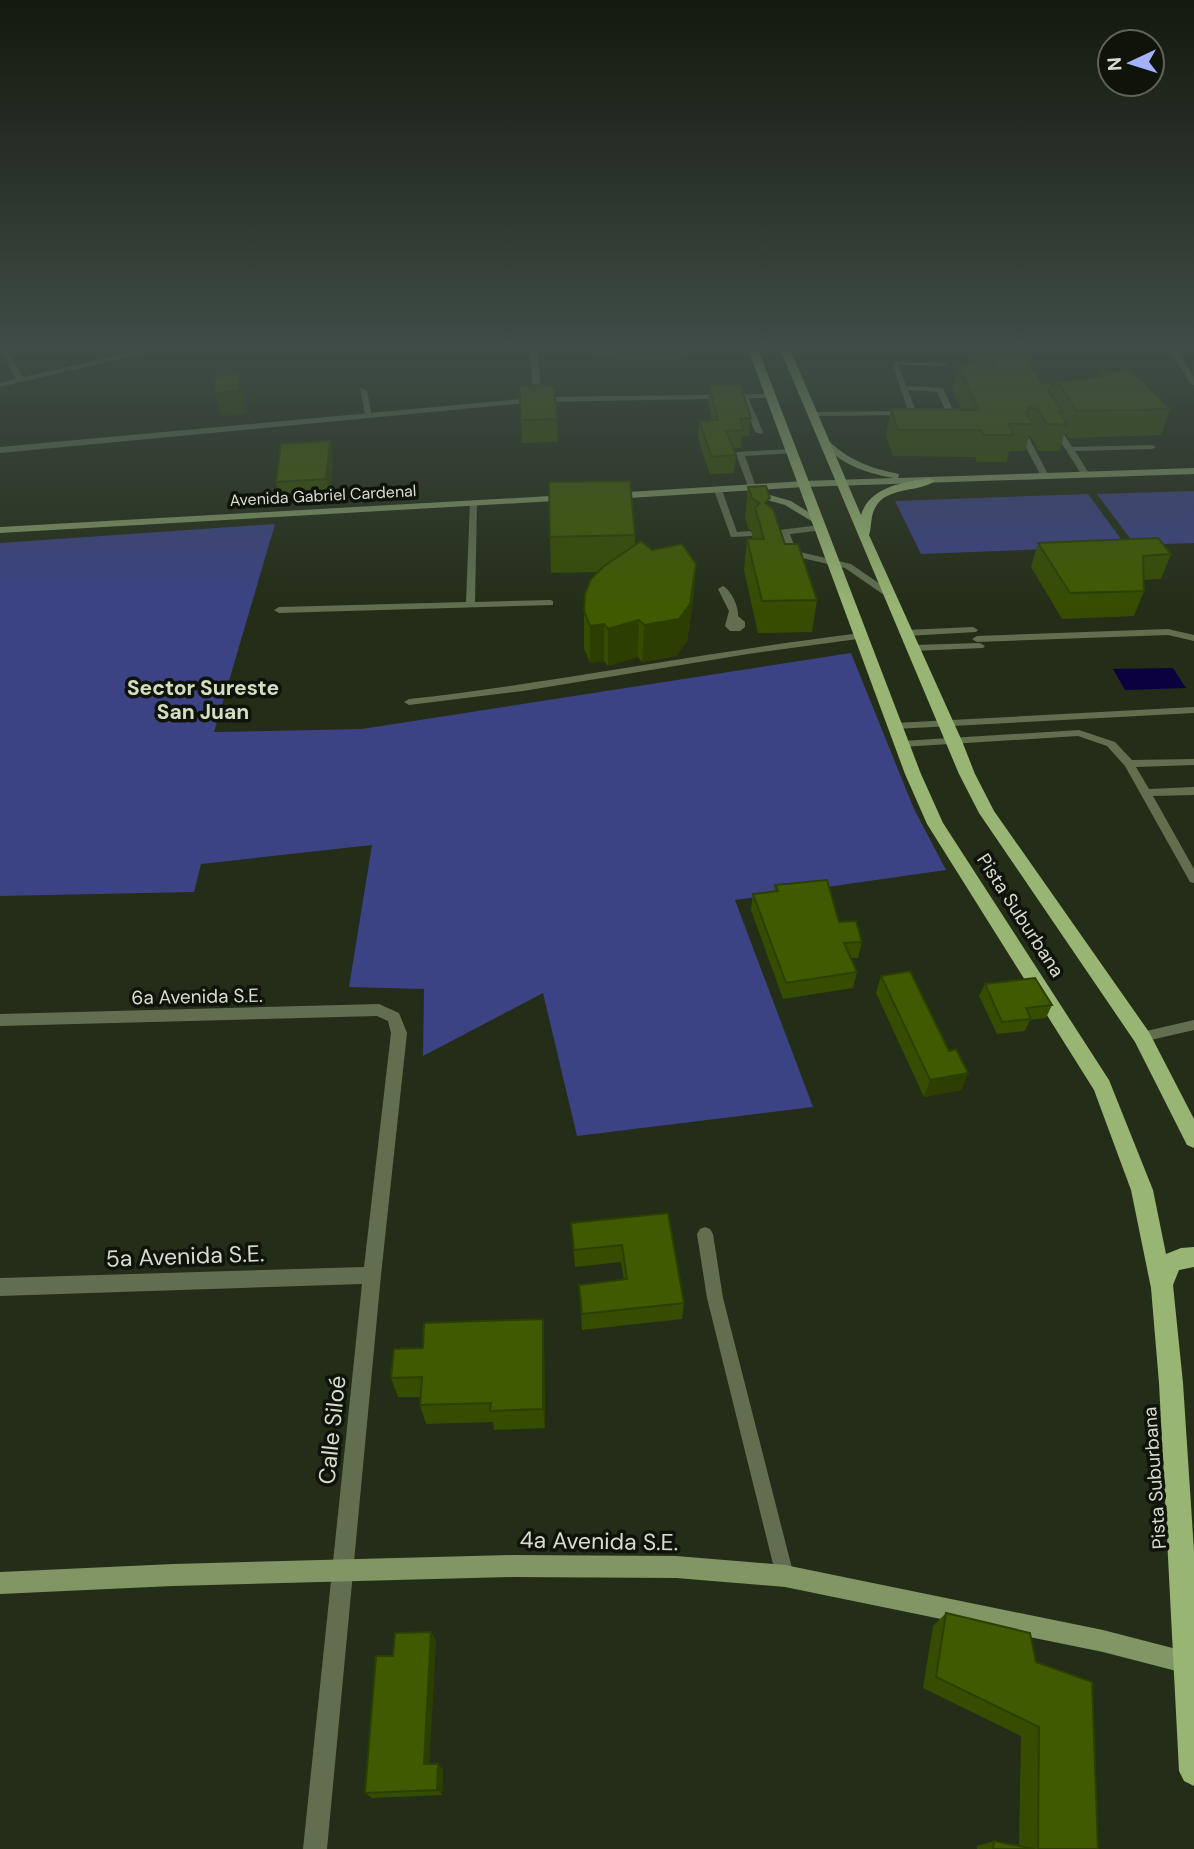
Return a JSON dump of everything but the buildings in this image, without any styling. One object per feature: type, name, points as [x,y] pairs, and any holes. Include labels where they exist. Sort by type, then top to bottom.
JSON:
[{"type":"main road","name":"Pista Suburbana","points":[[786,435],[935,824],[1102,1086],[1142,1190],[1162,1287],[1171,1383],[1194,1771]]},
{"type":"main road","name":"Pista Suburbana","points":[[821,435],[967,774],[988,813],[1142,1037],[1194,1139]]},
{"type":"main road","points":[[867,544],[866,516],[873,501],[890,491],[929,481]]},
{"type":"main road","points":[[1162,1287],[1163,1274],[1168,1264],[1177,1258],[1194,1257]]},
{"type":"street","points":[[0,450],[155,435]]},
{"type":"street","points":[[823,440],[838,455],[855,465],[880,473],[929,481]]},
{"type":"street","points":[[603,496],[804,484],[1194,471]]},
{"type":"street","points":[[722,489],[781,500],[818,524]]},
{"type":"street","name":"Avenida Gabriel Cardenal","points":[[0,530],[578,498]]},
{"type":"street","name":"6a Avenida S.E.","points":[[0,1020],[379,1010],[394,1017]]},
{"type":"street","name":"Calle Siloé","points":[[315,1849],[399,1033],[394,1017]]},
{"type":"street","name":"5a Avenida S.E.","points":[[0,1287],[372,1275]]},
{"type":"street","name":"4a Avenida S.E.","points":[[0,1583],[173,1575],[513,1566],[663,1567],[785,1576],[1103,1641],[1188,1663]]},
{"type":"lane","points":[[1061,435],[1086,475]]},
{"type":"lane","points":[[1025,438],[1045,476]]},
{"type":"lane","points":[[1070,449],[1152,447]]},
{"type":"lane","points":[[752,487],[740,453],[792,451]]},
{"type":"lane","points":[[722,489],[734,535],[750,534]]},
{"type":"lane","points":[[470,605],[473,503]]},
{"type":"lane","points":[[768,534],[785,533],[818,524]]},
{"type":"lane","points":[[785,533],[792,553],[832,560],[848,566],[890,596]]},
{"type":"lane","points":[[723,589],[734,611],[735,624],[745,651]]},
{"type":"lane","points":[[279,610],[550,603]]},
{"type":"lane","points":[[906,633],[977,638],[1168,632],[1194,638]]},
{"type":"lane","points":[[409,702],[502,691],[745,651],[862,636]]},
{"type":"lane","points":[[913,648],[977,638]]},
{"type":"lane","points":[[899,735],[947,723],[1194,710]]},
{"type":"lane","points":[[1070,717],[1079,733]]},
{"type":"lane","points":[[899,735],[955,741],[1079,733],[1111,744],[1129,764],[1194,879]]},
{"type":"lane","points":[[1129,764],[1194,762]]},
{"type":"lane","points":[[1146,793],[1194,791]]},
{"type":"lane","points":[[1142,1037],[1194,1025]]},
{"type":"lane","points":[[705,1234],[715,1298],[785,1576]]},
{"type":"shaded area","points":[[1194,491],[1194,543],[1135,545],[1097,494]]},
{"type":"shaded area","points":[[1088,494],[1126,546],[921,554],[895,501]]},
{"type":"shaded area","points":[[275,524],[214,732],[362,729],[851,653],[914,809],[946,870],[735,900],[813,1107],[577,1136],[543,993],[423,1056],[424,989],[349,987],[372,845],[201,864],[194,892],[0,896],[0,543]]},
{"type":"shaded area","points":[[1173,668],[1186,688],[1125,690],[1113,669]]},
{"type":"district","name":"Sector Sureste San Juan","points":[[203,700]]}]
